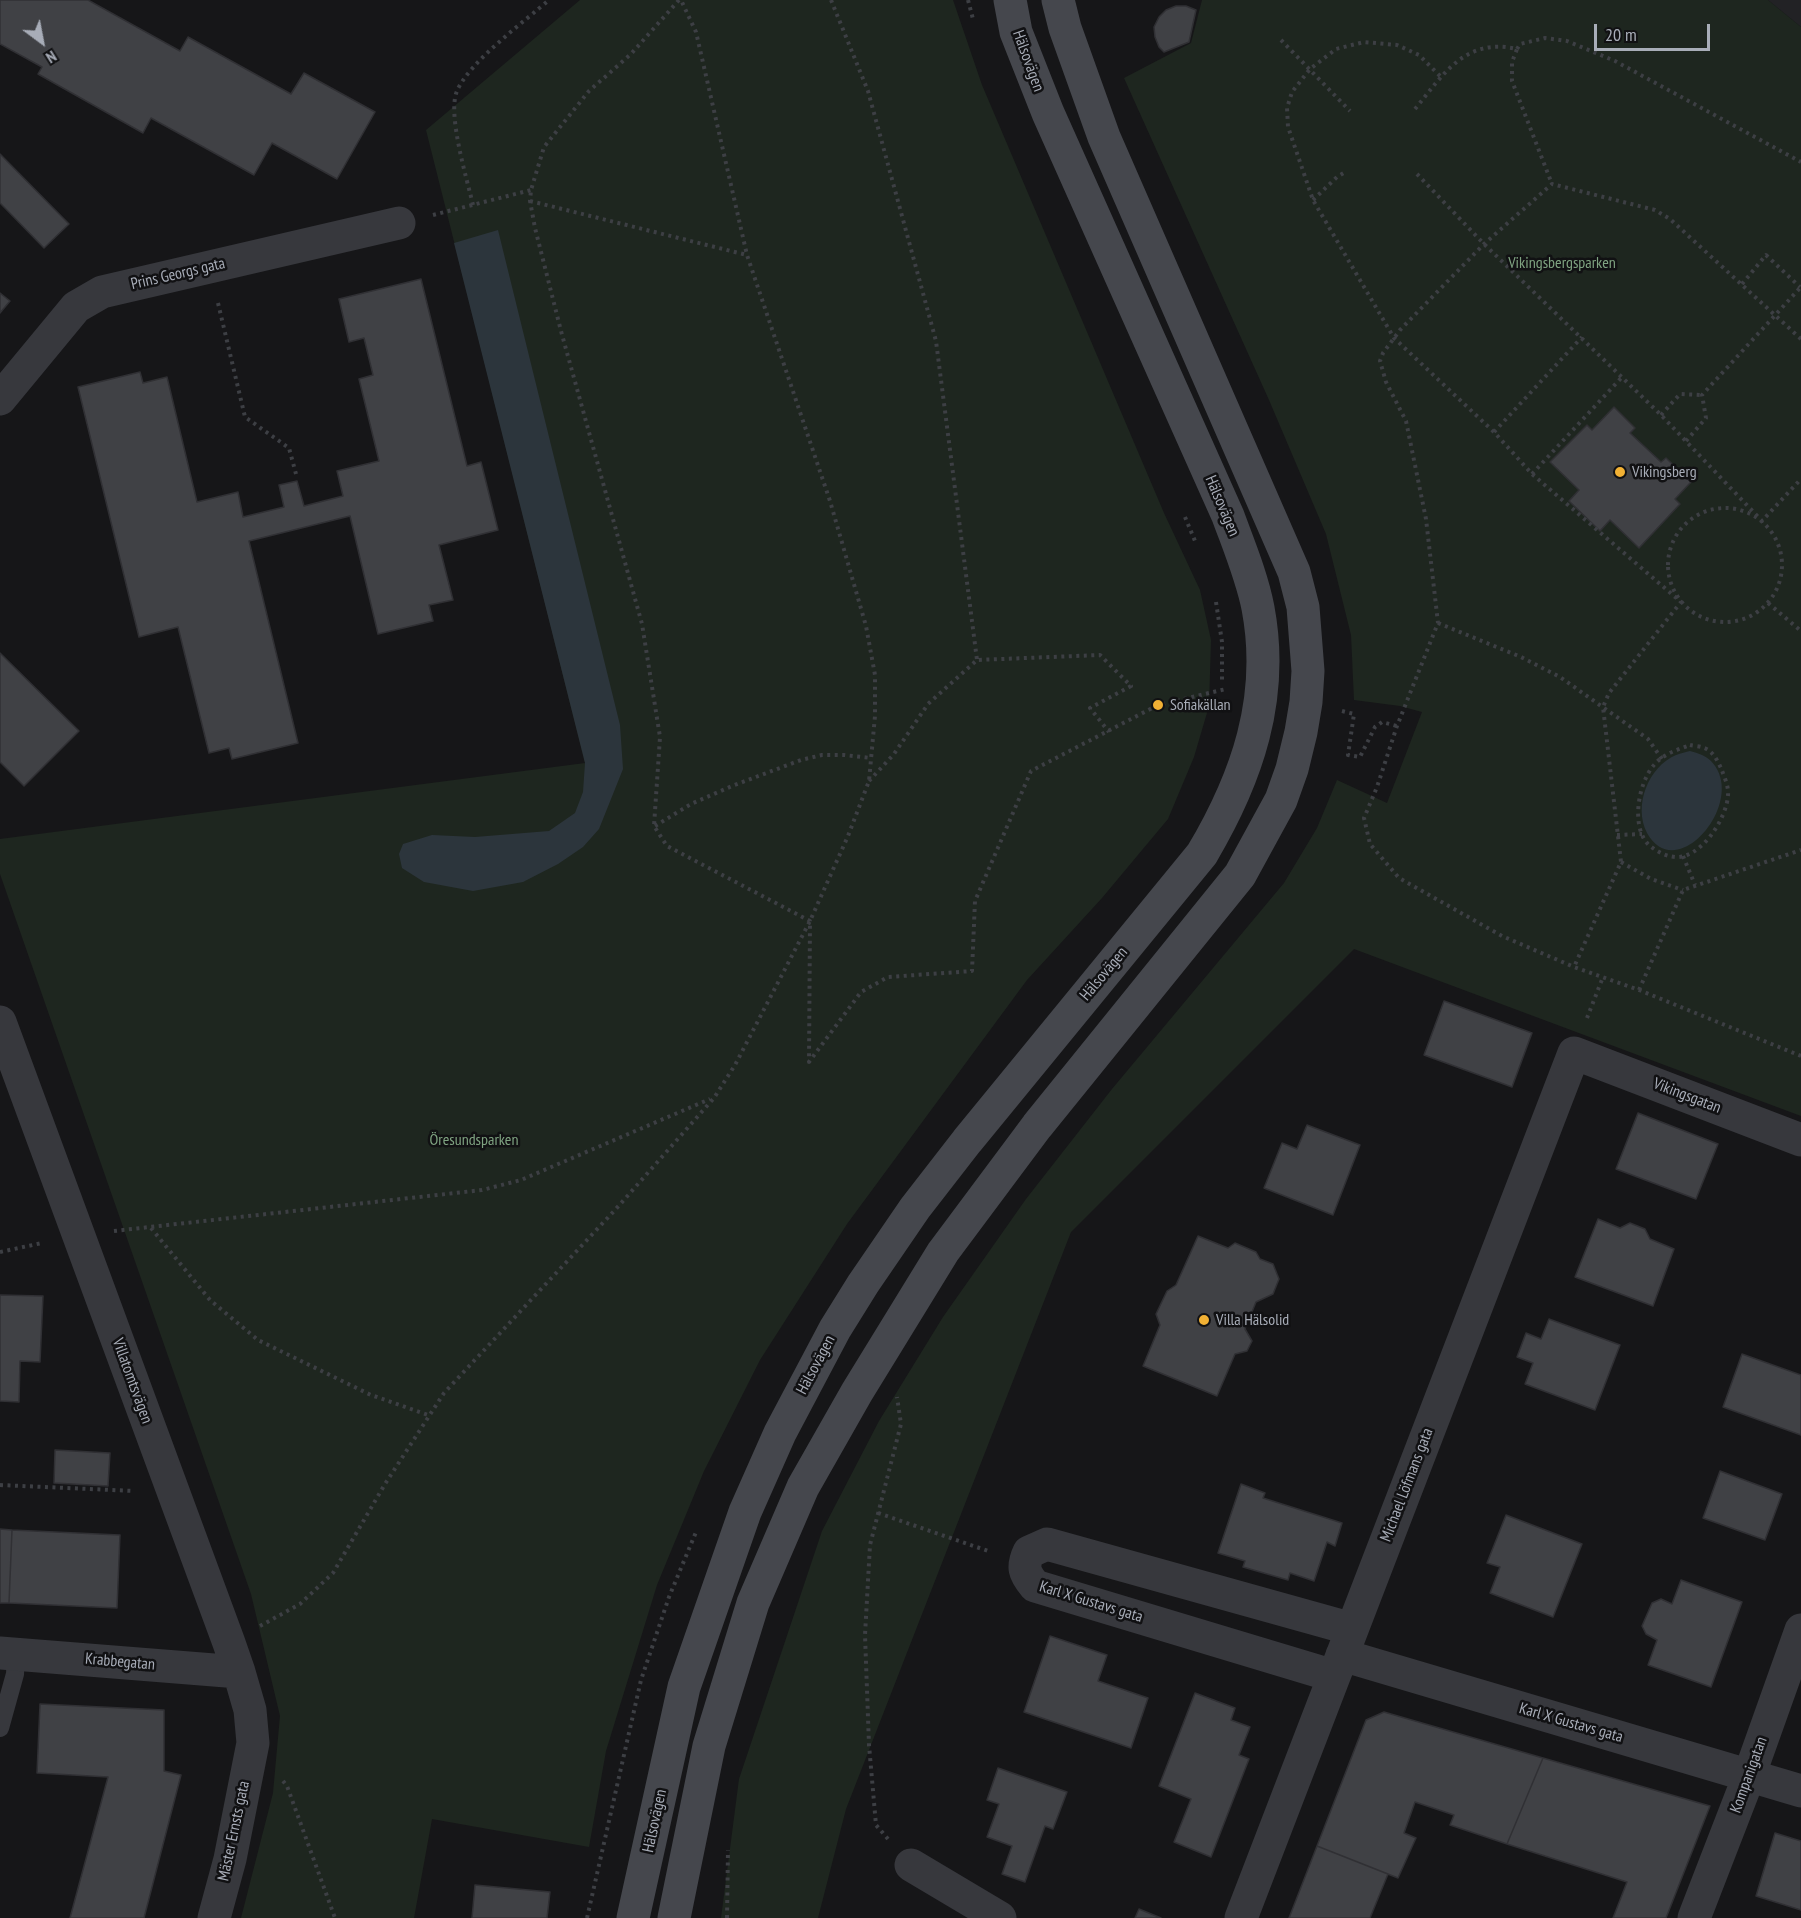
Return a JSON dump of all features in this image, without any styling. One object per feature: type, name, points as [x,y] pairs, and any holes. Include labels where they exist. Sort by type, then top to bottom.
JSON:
[{"type":"main road","name":"Hälsovägen","points":[[633,1918],[684,1687],[745,1512],[780,1433],[835,1329],[915,1208],[967,1141],[1202,854],[1219,825],[1243,773],[1258,720],[1264,653],[1258,608],[1246,567],[1228,516],[1048,113],[1016,32],[1010,0]]},
{"type":"main road","points":[[674,1918],[709,1746],[753,1603],[803,1487],[857,1392],[943,1252],[1037,1126],[1240,875],[1281,800],[1292,769],[1301,732],[1308,671],[1303,607],[1294,572],[1104,137],[1065,28],[1058,0]]},
{"type":"street","name":"Prins Georgs gata","points":[[0,399],[76,307],[102,292],[399,223]]},
{"type":"street","name":"Villatomtsvägen","points":[[0,1022],[234,1657],[250,1710],[253,1743]]},
{"type":"street","name":"Vikingsgatan","points":[[1574,1053],[1801,1140]]},
{"type":"street","name":"Michael Löfmans gata","points":[[1241,1918],[1574,1053]]},
{"type":"street","name":"Karl X Gustavs gata","points":[[1343,1653],[1035,1586],[1028,1578],[1024,1564],[1029,1552],[1047,1544],[1343,1653],[1801,1791]]},
{"type":"street","name":"Kompanigatan","points":[[1694,1918],[1749,1776],[1801,1630]]},
{"type":"street","name":"Krabbegatan","points":[[8,1653],[234,1657]]},
{"type":"street","name":"Mäster Ernsts gata","points":[[214,1918],[230,1859],[253,1743]]},
{"type":"street","points":[[911,1865],[1000,1918]]},
{"type":"lane","points":[[0,1728],[15,1674],[8,1653]]},
{"type":"path","points":[[473,205],[454,122],[456,92],[472,69],[549,0]]},
{"type":"path","points":[[234,1657],[300,1604],[333,1573],[428,1415],[450,1386],[615,1210],[714,1098],[735,1065],[810,921],[849,836],[869,781],[875,675],[866,626],[830,501],[747,255],[696,32],[680,0],[631,54],[589,91],[544,147],[530,201],[561,331],[642,624],[660,737],[654,826],[667,846],[810,921]]},
{"type":"path","points":[[831,0],[868,91],[936,340],[977,660]]},
{"type":"path","points":[[968,0],[974,22]]},
{"type":"path","points":[[1552,184],[1512,81],[1512,62],[1520,44],[1545,38],[1567,41],[1615,61],[1801,162]]},
{"type":"path","points":[[1281,40],[1350,111]]},
{"type":"path","points":[[1417,174],[1484,243],[1661,415],[1774,535],[1780,552],[1782,570],[1778,588],[1768,603],[1756,614],[1741,621],[1724,623],[1693,614],[1532,474],[1494,432],[1394,338],[1312,200],[1287,127],[1287,108],[1292,93],[1310,69],[1336,49],[1364,42],[1397,45],[1419,55],[1440,76]]},
{"type":"path","points":[[1415,109],[1440,76],[1471,51],[1497,46],[1517,49]]},
{"type":"path","points":[[1312,200],[1347,171]]},
{"type":"path","points":[[1552,184],[1484,243],[1394,338],[1380,361],[1386,382],[1406,421],[1426,519],[1438,623],[1364,818],[1370,844],[1399,878],[1502,936],[1574,967],[1639,990],[1801,1056]]},
{"type":"path","points":[[1552,184],[1654,210],[1670,219],[1801,339]]},
{"type":"path","points":[[399,223],[531,190]]},
{"type":"path","points":[[530,201],[747,255]]},
{"type":"path","points":[[1661,415],[1680,394],[1702,395],[1801,288],[1766,255],[1742,284]]},
{"type":"path","points":[[209,267],[245,417],[289,448],[296,474]]},
{"type":"path","points":[[1494,432],[1582,337]]},
{"type":"path","points":[[1532,474],[1622,377]]},
{"type":"path","points":[[1686,441],[1706,418],[1702,395]]},
{"type":"path","points":[[1762,521],[1801,479]]},
{"type":"path","points":[[1681,602],[1672,588],[1668,572],[1668,555],[1674,539],[1684,525],[1698,515],[1714,509],[1731,508],[1747,512],[1762,521]]},
{"type":"path","points":[[1185,516],[1197,545]]},
{"type":"path","points":[[1215,596],[1222,642],[1221,700]]},
{"type":"path","points":[[1574,967],[1621,862],[1603,707],[1609,693],[1681,602]]},
{"type":"path","points":[[1768,603],[1801,631]]},
{"type":"path","points":[[1438,623],[1560,677],[1648,739],[1662,759]]},
{"type":"path","points":[[869,781],[894,754],[928,704],[977,660],[1100,655],[1131,686],[1090,708],[1108,732]]},
{"type":"path","points":[[810,921],[808,1062],[861,992],[888,977],[972,971],[975,901],[1031,771],[1158,705]]},
{"type":"path","points":[[1343,711],[1354,714],[1348,755],[1360,757],[1375,727],[1382,722],[1397,726]]},
{"type":"path","points":[[1690,745],[1704,748],[1715,756],[1724,775],[1728,794],[1721,819],[1709,838],[1690,853],[1676,857],[1660,854],[1645,842],[1642,834],[1637,813],[1642,790],[1654,765],[1670,753],[1690,745]]},
{"type":"path","points":[[654,826],[732,786],[801,760],[822,755],[871,758]]},
{"type":"path","points":[[1617,835],[1642,834]]},
{"type":"path","points":[[1621,862],[1651,879],[1683,890],[1801,850]]},
{"type":"path","points":[[1683,856],[1695,885]]},
{"type":"path","points":[[1639,990],[1683,890]]},
{"type":"path","points":[[1593,1003],[1603,977]]},
{"type":"path","points":[[0,1252],[78,1235],[482,1190],[505,1185],[539,1172],[714,1098]]},
{"type":"path","points":[[151,1227],[210,1299],[258,1340],[371,1395],[428,1415]]},
{"type":"path","points":[[897,1393],[901,1424],[870,1545],[865,1635],[869,1744],[876,1825],[911,1865]]},
{"type":"path","points":[[0,1485],[143,1491],[169,1483]]},
{"type":"path","points":[[878,1513],[1024,1564]]},
{"type":"path","points":[[587,1918],[641,1680],[669,1597],[699,1525]]},
{"type":"path","points":[[253,1743],[286,1786],[335,1918]]},
{"type":"shaded area","points":[[1768,0],[1801,0],[1801,27]]},
{"type":"shaded area","points":[[498,230],[620,725],[623,769],[599,829],[583,847],[558,864],[523,882],[473,891],[424,882],[402,868],[399,854],[403,844],[432,835],[475,837],[549,831],[575,813],[583,792],[585,763],[454,243]]},
{"type":"shaded area","points":[[1690,751],[1711,761],[1720,778],[1721,796],[1715,815],[1705,832],[1690,844],[1675,850],[1660,847],[1647,833],[1643,822],[1642,811],[1646,788],[1658,768],[1666,761]]},
{"type":"green space","name":"Öresundsparken","points":[[580,0],[953,0],[982,85],[1164,513],[1200,590],[1211,640],[1209,706],[1194,757],[1168,819],[1102,898],[1027,980],[847,1224],[760,1360],[704,1471],[657,1585],[606,1751],[589,1847],[432,1819],[414,1918],[241,1918],[273,1793],[280,1716],[251,1594],[0,874],[0,839],[585,763],[426,130]]},
{"type":"green space","name":"Vikingsbergsparken","points":[[1202,0],[1768,0],[1801,27],[1801,1116],[1354,949],[1071,1232],[846,1809],[818,1918],[721,1918],[739,1779],[822,1531],[879,1421],[943,1317],[1026,1199],[1112,1089],[1284,883],[1317,828],[1337,780],[1387,803],[1422,712],[1400,706],[1354,700],[1351,635],[1326,534],[1269,400],[1124,78],[1191,43]]},
{"type":"building","points":[[0,0],[88,0],[180,51],[188,37],[291,94],[304,73],[375,112],[337,179],[272,143],[254,175],[151,118],[143,133],[38,74],[42,67],[0,44]]},
{"type":"building","points":[[1176,6],[1186,6],[1196,10],[1189,42],[1164,52],[1155,37],[1154,27],[1166,10]]},
{"type":"building","points":[[0,154],[69,224],[44,248],[0,203]]},
{"type":"building","points":[[421,279],[467,466],[481,462],[498,530],[439,545],[453,600],[429,605],[433,621],[378,634],[350,516],[249,541],[298,743],[232,759],[229,748],[209,753],[178,627],[139,637],[78,387],[140,372],[143,383],[167,377],[197,502],[238,492],[243,517],[284,507],[279,485],[297,481],[304,506],[343,496],[337,471],[379,461],[359,379],[373,375],[364,338],[349,342],[339,299]]},
{"type":"building","points":[[0,293],[10,301],[0,313]]},
{"type":"building","name":"Vikingsberg","points":[[1614,407],[1635,428],[1630,433],[1661,462],[1666,458],[1691,482],[1675,499],[1680,504],[1639,548],[1610,520],[1600,531],[1569,501],[1579,490],[1550,462],[1587,425],[1592,430]]},
{"type":"building","points":[[0,653],[79,731],[24,786],[0,762]]},
{"type":"building","points":[[1444,1001],[1532,1033],[1512,1087],[1424,1055]]},
{"type":"building","points":[[1638,1113],[1718,1144],[1696,1199],[1616,1169]]},
{"type":"building","points":[[1307,1125],[1360,1145],[1333,1215],[1264,1188],[1282,1143],[1297,1149]]},
{"type":"building","points":[[1598,1219],[1620,1228],[1630,1223],[1645,1229],[1650,1239],[1674,1249],[1653,1306],[1575,1277]]},
{"type":"building","name":"Villa Hälsolid","points":[[1198,1236],[1228,1248],[1235,1243],[1256,1252],[1260,1259],[1273,1264],[1279,1279],[1273,1294],[1256,1302],[1245,1329],[1252,1341],[1247,1351],[1235,1354],[1217,1396],[1143,1366],[1160,1325],[1156,1314],[1167,1291],[1176,1285]]},
{"type":"building","points":[[0,1295],[43,1296],[40,1362],[20,1361],[19,1402],[0,1401]]},
{"type":"building","points":[[1549,1319],[1620,1345],[1595,1410],[1525,1384],[1533,1363],[1517,1357],[1526,1333],[1541,1339]]},
{"type":"building","points":[[1742,1354],[1801,1375],[1801,1435],[1723,1407]]},
{"type":"building","points":[[55,1450],[110,1453],[108,1486],[54,1483]]},
{"type":"building","points":[[1720,1471],[1782,1494],[1765,1540],[1703,1518]]},
{"type":"building","points":[[1241,1484],[1265,1493],[1263,1498],[1342,1523],[1335,1546],[1327,1542],[1314,1581],[1290,1573],[1288,1580],[1243,1567],[1245,1561],[1218,1553]]},
{"type":"building","points":[[1506,1515],[1582,1544],[1553,1617],[1490,1593],[1500,1567],[1487,1563]]},
{"type":"building","points":[[0,1529],[12,1530],[9,1603],[0,1603]]},
{"type":"building","points":[[12,1530],[120,1535],[117,1608],[9,1603]]},
{"type":"building","points":[[1681,1580],[1742,1602],[1711,1687],[1648,1665],[1657,1640],[1646,1634],[1642,1626],[1652,1603],[1661,1599],[1672,1604]]},
{"type":"building","points":[[1050,1636],[1107,1655],[1098,1681],[1148,1698],[1131,1748],[1024,1712]]},
{"type":"building","points":[[1195,1693],[1235,1708],[1231,1720],[1250,1727],[1239,1755],[1249,1759],[1211,1857],[1174,1842],[1191,1799],[1159,1786]]},
{"type":"building","points":[[40,1704],[164,1710],[164,1771],[181,1775],[144,1918],[70,1918],[108,1777],[37,1773]]},
{"type":"building","points":[[1384,1712],[1543,1758],[1507,1844],[1450,1825],[1454,1815],[1415,1802],[1404,1833],[1416,1838],[1398,1878],[1317,1846],[1366,1720]]},
{"type":"building","points":[[1543,1758],[1710,1806],[1666,1918],[1613,1918],[1627,1882],[1507,1844]]},
{"type":"building","points":[[998,1768],[1067,1792],[1053,1829],[1045,1826],[1025,1882],[1002,1874],[1012,1846],[987,1837],[999,1804],[987,1800]]},
{"type":"building","points":[[1775,1833],[1801,1841],[1801,1910],[1756,1896]]},
{"type":"building","points":[[1317,1846],[1388,1874],[1370,1918],[1289,1918]]},
{"type":"building","points":[[475,1885],[550,1892],[547,1918],[472,1918]]},
{"type":"building","points":[[1139,1909],[1161,1918],[1135,1918]]},
{"type":"place","name":"Vikingsberg","points":[[1620,472]]},
{"type":"place","name":"Sofiakällan","points":[[1158,705]]},
{"type":"place","name":"Villa Hälsolid","points":[[1204,1320]]}]
